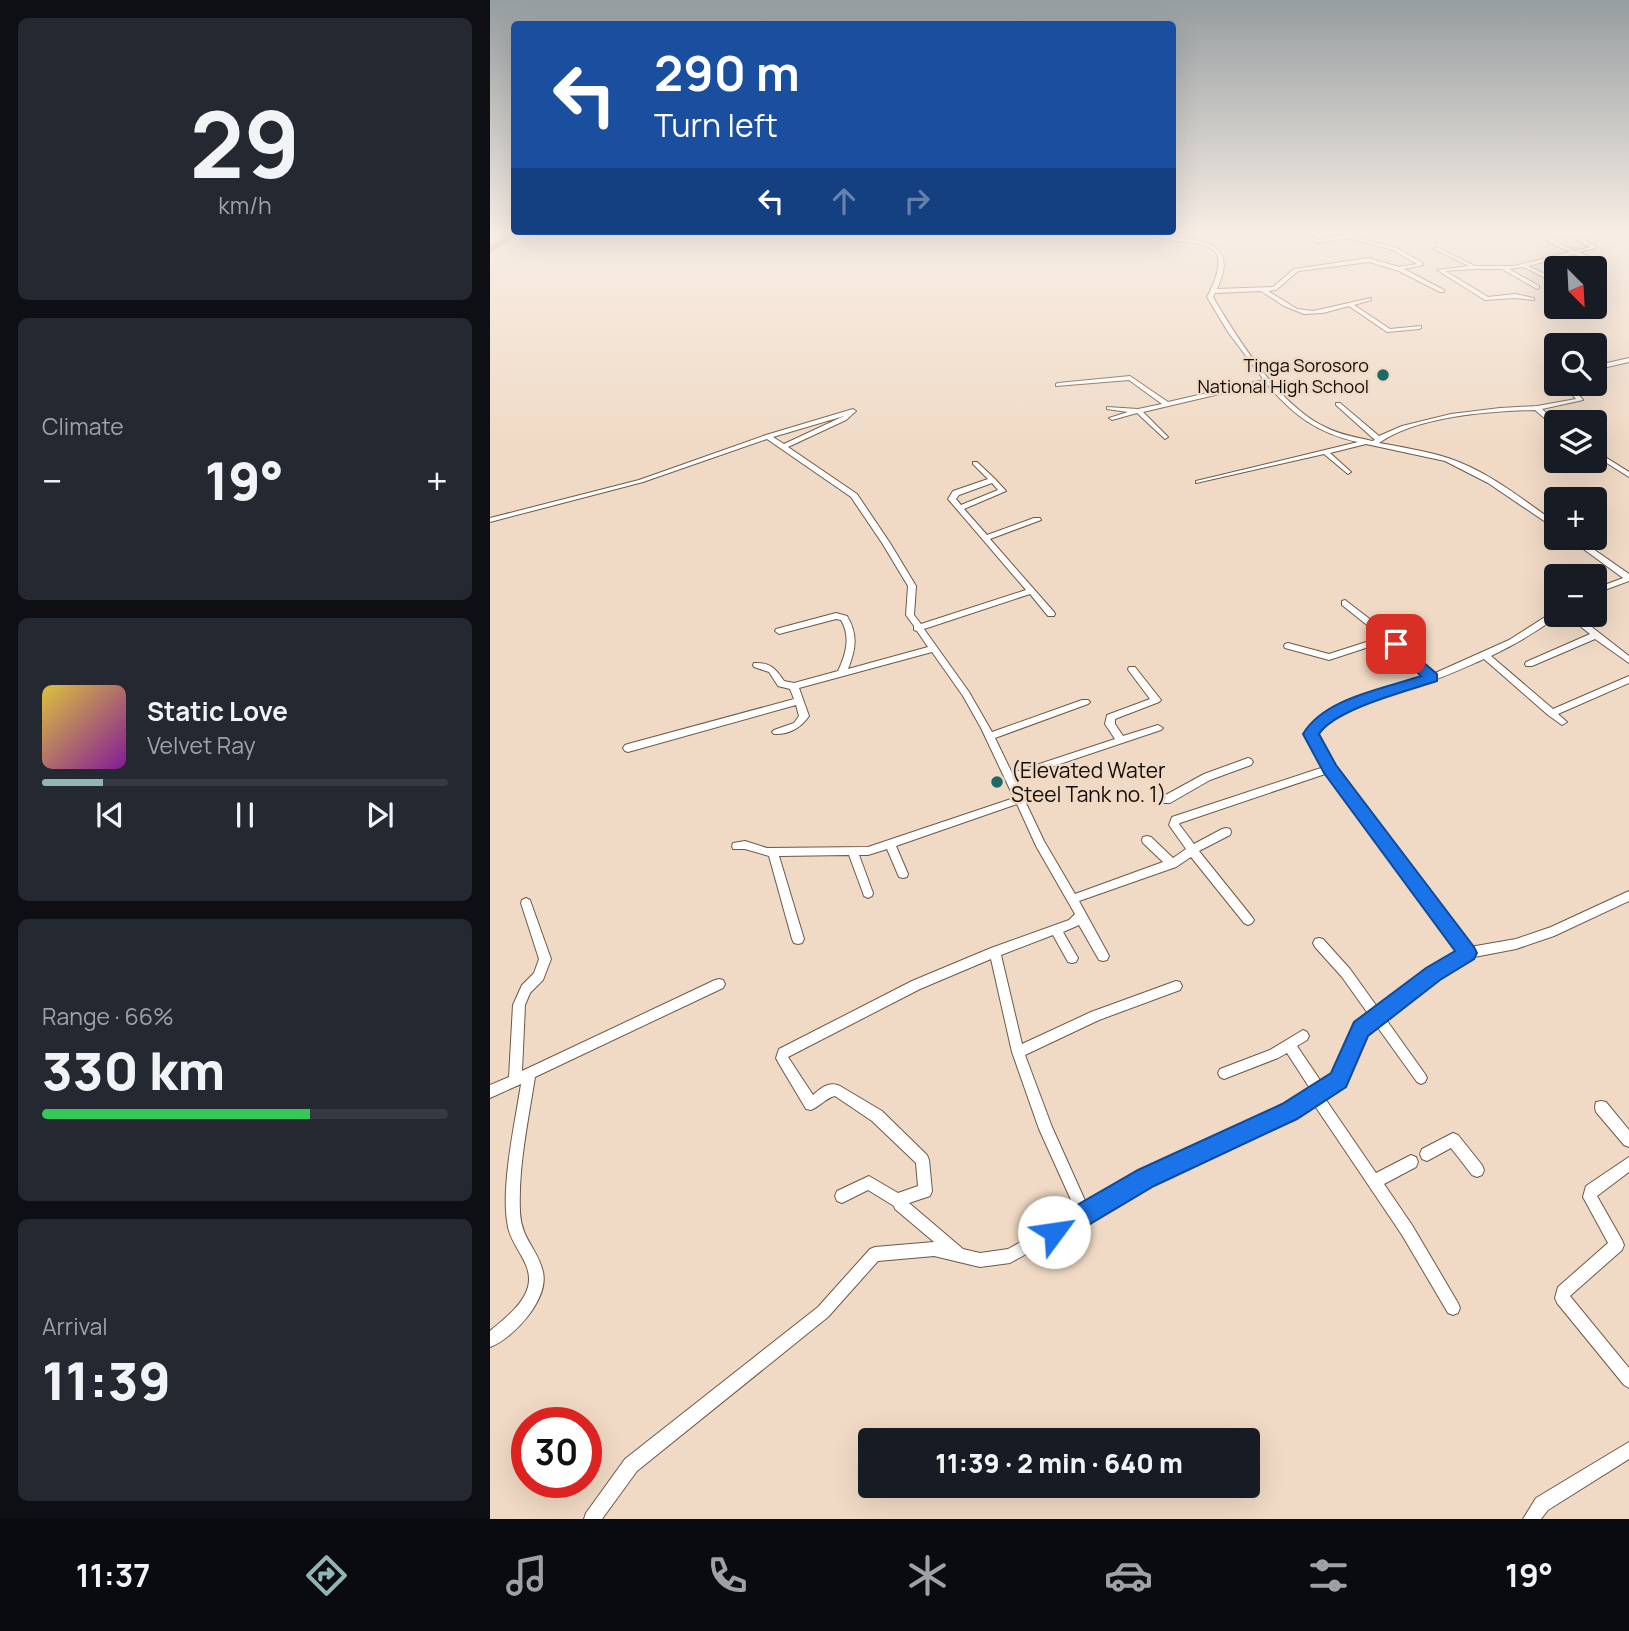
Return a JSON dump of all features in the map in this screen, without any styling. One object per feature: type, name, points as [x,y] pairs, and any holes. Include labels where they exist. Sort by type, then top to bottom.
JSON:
[{"type":"street","points":[[1214,305],[1269,381],[1300,415],[1322,429],[1448,460],[1495,484],[1544,519]]},
{"type":"street","points":[[1284,305],[1307,315],[1347,305]]},
{"type":"street","points":[[1351,305],[1389,331],[1419,327]]},
{"type":"street","points":[[1607,365],[1629,360]]},
{"type":"street","points":[[1058,385],[1130,378],[1166,405]]},
{"type":"street","points":[[1112,418],[1269,381]]},
{"type":"street","points":[[1198,482],[1373,441],[1467,412],[1537,408],[1580,400],[1576,396]]},
{"type":"street","points":[[1338,404],[1373,441]]},
{"type":"street","points":[[1109,408],[1138,411],[1165,437]]},
{"type":"street","points":[[1537,408],[1544,415]]},
{"type":"street","points":[[490,520],[641,481],[768,436],[853,411],[844,419],[782,447]]},
{"type":"street","points":[[768,436],[854,496],[912,586],[908,606],[917,628],[966,694],[990,736],[1040,843],[1103,956]]},
{"type":"street","points":[[1326,453],[1348,472]]},
{"type":"street","points":[[1607,461],[1629,475]]},
{"type":"street","points":[[959,508],[1002,491],[975,463]]},
{"type":"street","points":[[993,480],[956,493],[952,499],[1051,614]]},
{"type":"street","points":[[985,538],[1037,520]]},
{"type":"street","points":[[1589,550],[1629,578]]},
{"type":"street","points":[[1607,587],[1629,578]]},
{"type":"street","points":[[917,628],[1032,591]]},
{"type":"street","points":[[1345,603],[1431,677]]},
{"type":"street","points":[[779,631],[841,616],[848,622],[851,645],[842,673]]},
{"type":"street","points":[[1468,953],[1330,769],[1311,734],[1314,726],[1374,695],[1431,677],[1484,654],[1544,620]]},
{"type":"street","points":[[1586,627],[1629,660]]},
{"type":"street","points":[[1529,664],[1596,635]]},
{"type":"street","points":[[1288,646],[1329,657],[1384,639],[1390,640]]},
{"type":"street","points":[[757,665],[772,670],[781,684],[794,686],[933,649]]},
{"type":"street","points":[[1484,654],[1562,722]]},
{"type":"street","points":[[1121,740],[1110,724],[1110,717],[1156,700],[1132,669]]},
{"type":"street","points":[[1551,713],[1629,679]]},
{"type":"street","points":[[777,733],[803,720],[794,686]]},
{"type":"street","points":[[628,748],[799,701]]},
{"type":"street","points":[[990,736],[1084,702]]},
{"type":"street","points":[[1010,777],[1158,728]]},
{"type":"street","points":[[1166,800],[1207,777],[1248,762]]},
{"type":"street","points":[[1248,920],[1174,825],[1176,820],[1330,769]]},
{"type":"street","points":[[737,846],[745,845],[773,852],[853,853],[890,844],[1021,799]]},
{"type":"street","points":[[1073,899],[1172,864],[1226,832]]},
{"type":"street","points":[[1147,840],[1172,864]]},
{"type":"street","points":[[890,844],[903,874]]},
{"type":"street","points":[[773,852],[797,939]]},
{"type":"street","points":[[853,853],[868,893]]},
{"type":"street","points":[[592,1519],[631,1465],[822,1312],[875,1254],[934,1249],[957,1252],[980,1260],[1010,1256],[1156,1173],[1289,1111],[1339,1080],[1356,1038],[1377,1017],[1433,974],[1468,953],[1516,944],[1554,931],[1629,896]]},
{"type":"street","points":[[515,1080],[519,1005],[526,989],[539,976],[545,959],[526,903]]},
{"type":"street","points":[[899,1201],[925,1191],[922,1160],[877,1116],[836,1090],[828,1091],[811,1104],[782,1058],[783,1053],[916,985],[1081,918]]},
{"type":"street","points":[[1056,930],[1072,958]]},
{"type":"street","points":[[1319,943],[1346,973],[1421,1078]]},
{"type":"street","points":[[995,952],[1018,1052],[1046,1129],[1084,1214]]},
{"type":"street","points":[[490,1092],[719,984]]},
{"type":"street","points":[[1018,1052],[1095,1016],[1176,986]]},
{"type":"street","points":[[1224,1073],[1289,1045],[1303,1036]]},
{"type":"street","points":[[1289,1045],[1453,1308]]},
{"type":"street","points":[[490,1340],[511,1324],[528,1304],[536,1286],[535,1266],[515,1227],[515,1184],[529,1073]]},
{"type":"street","points":[[1601,1107],[1629,1140]]},
{"type":"street","points":[[1427,1154],[1453,1140],[1477,1170]]},
{"type":"street","points":[[1374,1182],[1411,1162]]},
{"type":"street","points":[[1629,1164],[1591,1191],[1590,1197],[1617,1245],[1563,1292],[1562,1298],[1629,1380]]},
{"type":"street","points":[[842,1196],[869,1183],[899,1201],[957,1252]]},
{"type":"street","points":[[1531,1519],[1542,1504],[1629,1450]]},
{"type":"place","name":"Tinga Sorosoro National High School","points":[[1383,375]]},
{"type":"place","name":"(Elevated Water Steel Tank no. 1)","points":[[997,782]]},
{"type":"route","points":[[1054,1232],[1146,1178],[1289,1111],[1339,1080],[1361,1029],[1433,974],[1468,953],[1437,916],[1364,811],[1330,769],[1311,734],[1319,722],[1374,695],[1431,677],[1396,644]]}]
